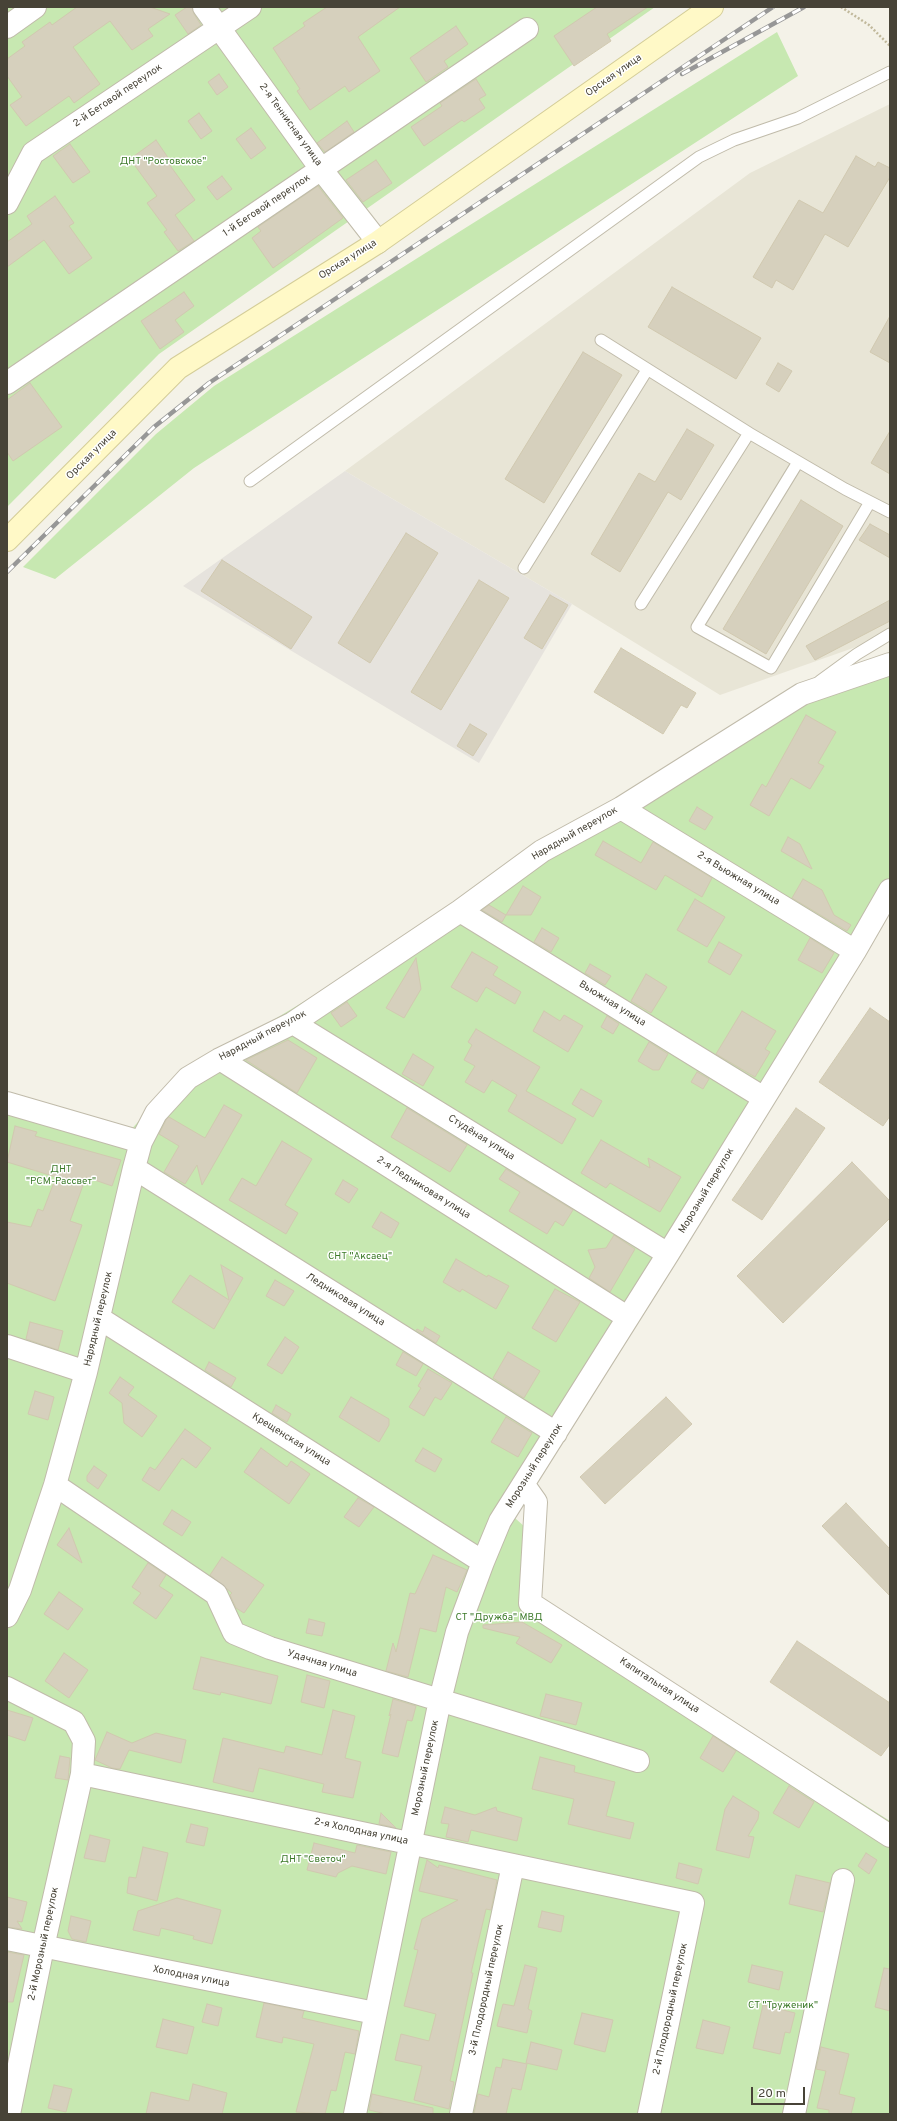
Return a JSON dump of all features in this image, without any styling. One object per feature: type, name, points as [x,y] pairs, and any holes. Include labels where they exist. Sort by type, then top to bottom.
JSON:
[{"type":"main road","name":"Орская улица","points":[[7,540],[178,368],[378,242],[712,7]]},
{"type":"street","points":[[7,27],[35,7]]},
{"type":"street","name":"2-я Теннисная улица","points":[[204,7],[321,169],[378,242]]},
{"type":"street","name":"2-й Беговой переулок","points":[[7,203],[33,153],[250,7]]},
{"type":"street","name":"1-й Беговой переулок","points":[[7,383],[527,29]]},
{"type":"street","name":"Нарядный переулок","points":[[7,1616],[14,1588],[55,1485],[86,1372],[141,1142],[156,1113],[188,1078],[220,1059],[293,1023],[460,911],[542,851],[621,808],[802,694],[890,664]]},
{"type":"street","name":"2-я Вьюжная улица","points":[[621,808],[855,951]]},
{"type":"street","name":"Морозный переулок","points":[[355,2114],[440,1700],[457,1632],[500,1521],[668,1254],[855,951],[890,890]]},
{"type":"street","name":"Вьюжная улица","points":[[460,911],[764,1098]]},
{"type":"street","name":"Студёная улица","points":[[293,1023],[668,1254]]},
{"type":"street","name":"2-я Ледниковая улица","points":[[220,1059],[627,1317]]},
{"type":"street","points":[[7,1103],[141,1142]]},
{"type":"street","name":"Ледниковая улица","points":[[134,1168],[556,1433]]},
{"type":"street","name":"Крещенская улица","points":[[99,1318],[483,1562]]},
{"type":"street","points":[[7,1346],[86,1372]]},
{"type":"street","name":"Удачная улица","points":[[55,1485],[216,1594],[234,1633],[270,1648],[638,1761]]},
{"type":"street","name":"Капитальная улица","points":[[524,1485],[536,1502],[530,1603],[890,1836]]},
{"type":"street","points":[[7,1688],[74,1722],[84,1741],[82,1774]]},
{"type":"street","name":"2-я Холодная улица","points":[[82,1774],[693,1903]]},
{"type":"street","name":"2-й Морозный переулок","points":[[9,2114],[43,1947],[82,1774]]},
{"type":"street","name":"3-й Плодородный переулок","points":[[461,2114],[513,1865]]},
{"type":"street","points":[[794,2114],[843,1880]]},
{"type":"street","name":"2-й Плодородный переулок","points":[[650,2114],[693,1903]]},
{"type":"street","name":"Холодная улица","points":[[7,1940],[375,2013]]},
{"type":"lane","points":[[250,481],[699,157],[734,140],[798,118],[890,72]]},
{"type":"lane","points":[[601,340],[749,433],[798,462],[890,512]]},
{"type":"lane","points":[[524,568],[647,370]]},
{"type":"lane","points":[[641,604],[749,433]]},
{"type":"lane","points":[[798,462],[697,627],[771,668],[870,502]]},
{"type":"lane","points":[[802,694],[857,654],[890,634]]},
{"type":"path","points":[[841,7],[869,25],[890,46]]},
{"type":"shaded area","points":[[890,104],[890,635],[720,695],[572,604],[345,471],[750,173]]},
{"type":"shaded area","points":[[345,471],[572,604],[479,763],[183,586]]},
{"type":"green space","name":"ДНТ \"Ростовское\"","points":[[7,7],[655,7],[159,354],[7,507]]},
{"type":"green space","points":[[777,32],[798,76],[194,468],[55,579],[23,567],[156,434],[214,386]]},
{"type":"green space","points":[[890,668],[890,884],[498,1503],[525,1527],[536,1597],[890,1821],[890,2114],[7,2114],[7,1105],[127,1134],[179,1077],[457,909],[742,725]]},
{"type":"building","points":[[77,7],[150,7],[170,14],[148,29],[153,36],[132,50],[110,21],[73,47],[100,84],[74,103],[69,96],[26,126],[10,105],[22,97],[7,76],[7,59],[25,46],[22,42],[50,22],[52,25]]},
{"type":"building","points":[[187,7],[192,7],[194,14],[201,25],[188,34],[175,15]]},
{"type":"building","points":[[327,7],[400,7],[358,37],[380,71],[349,92],[345,86],[310,110],[297,91],[300,89],[273,48],[305,26],[303,23]]},
{"type":"building","points":[[597,7],[648,7],[607,34],[611,41],[574,66],[554,36]]},
{"type":"building","points":[[456,26],[468,44],[444,61],[448,67],[426,82],[410,58]]},
{"type":"building","points":[[219,74],[228,87],[217,95],[208,82]]},
{"type":"building","points":[[476,79],[486,95],[479,99],[485,108],[464,122],[462,120],[424,146],[411,127],[442,106],[440,103]]},
{"type":"building","points":[[199,113],[212,131],[201,139],[188,121]]},
{"type":"building","points":[[347,121],[354,132],[325,152],[317,143]]},
{"type":"building","points":[[251,128],[266,148],[251,159],[236,139]]},
{"type":"building","points":[[156,140],[171,162],[169,164],[195,200],[175,215],[194,241],[178,251],[164,232],[167,230],[147,203],[157,196],[130,159]]},
{"type":"building","points":[[70,144],[90,172],[73,183],[53,156]]},
{"type":"building","points":[[856,156],[875,167],[878,162],[890,168],[890,177],[848,247],[825,234],[793,290],[776,280],[772,288],[753,277],[799,200],[823,213]]},
{"type":"building","points":[[376,160],[392,183],[363,202],[346,180]]},
{"type":"building","points":[[222,176],[232,189],[217,200],[207,187]]},
{"type":"building","points":[[318,186],[343,218],[273,268],[252,238],[261,231],[258,227]]},
{"type":"building","points":[[55,196],[74,223],[69,226],[92,258],[69,274],[44,240],[7,267],[7,242],[32,224],[27,216]]},
{"type":"building","points":[[672,287],[761,338],[736,379],[648,327]]},
{"type":"building","points":[[184,292],[194,306],[175,320],[184,332],[160,349],[141,321]]},
{"type":"building","points":[[890,316],[890,363],[870,352]]},
{"type":"building","points":[[583,352],[622,375],[544,503],[505,479]]},
{"type":"building","points":[[778,363],[792,371],[779,392],[766,384]]},
{"type":"building","points":[[30,383],[62,427],[13,461],[7,452],[7,400]]},
{"type":"building","points":[[687,429],[714,445],[681,500],[668,492],[620,572],[591,554],[639,473],[655,482]]},
{"type":"building","points":[[890,431],[890,474],[871,463]]},
{"type":"building","points":[[801,500],[843,526],[766,654],[723,629]]},
{"type":"building","points":[[870,524],[890,535],[890,558],[859,540]]},
{"type":"building","points":[[406,533],[438,553],[370,663],[338,643]]},
{"type":"building","points":[[222,560],[312,617],[291,649],[201,591]]},
{"type":"building","points":[[479,580],[509,598],[441,710],[411,692]]},
{"type":"building","points":[[550,595],[568,605],[542,649],[524,638]]},
{"type":"building","points":[[890,600],[890,621],[815,660],[806,646]]},
{"type":"building","points":[[621,648],[696,693],[687,708],[681,705],[663,734],[594,692]]},
{"type":"building","points":[[806,715],[836,732],[818,763],[824,766],[810,789],[791,778],[769,816],[750,805],[762,784],[766,787]]},
{"type":"building","points":[[470,724],[487,734],[473,756],[457,746]]},
{"type":"building","points":[[697,807],[713,817],[705,830],[689,821]]},
{"type":"building","points":[[788,837],[800,844],[812,869],[781,851]]},
{"type":"building","points":[[603,841],[641,863],[653,842],[712,878],[702,897],[665,875],[656,890],[595,855]]},
{"type":"building","points":[[803,879],[822,890],[834,915],[851,925],[847,931],[792,898]]},
{"type":"building","points":[[523,886],[541,897],[531,915],[506,915]]},
{"type":"building","points":[[695,899],[725,917],[707,947],[677,930]]},
{"type":"building","points":[[489,905],[506,915],[502,922],[482,910]]},
{"type":"building","points":[[542,928],[559,938],[551,952],[534,942]]},
{"type":"building","points":[[810,938],[834,953],[822,973],[798,960]]},
{"type":"building","points":[[719,942],[742,955],[730,975],[708,962]]},
{"type":"building","points":[[472,952],[498,967],[493,975],[521,992],[515,1004],[486,987],[477,1002],[451,987]]},
{"type":"building","points":[[416,958],[421,989],[404,1018],[386,1008]]},
{"type":"building","points":[[590,964],[611,976],[605,985],[585,973]]},
{"type":"building","points":[[646,974],[667,987],[651,1013],[631,1001]]},
{"type":"building","points":[[347,1002],[357,1016],[341,1027],[331,1013]]},
{"type":"building","points":[[870,1008],[890,1022],[890,1116],[883,1126],[819,1082]]},
{"type":"building","points":[[544,1011],[560,1021],[564,1015],[583,1026],[568,1052],[533,1031]]},
{"type":"building","points":[[742,1011],[776,1031],[765,1049],[770,1052],[755,1077],[716,1054]]},
{"type":"building","points":[[607,1016],[619,1024],[613,1034],[601,1027]]},
{"type":"building","points":[[476,1029],[540,1067],[526,1091],[576,1119],[562,1144],[508,1111],[517,1095],[492,1080],[484,1093],[465,1082],[475,1066],[464,1060],[472,1045],[468,1042]]},
{"type":"building","points":[[288,1040],[317,1058],[297,1093],[246,1060]]},
{"type":"building","points":[[649,1042],[668,1054],[659,1070],[653,1070],[638,1061]]},
{"type":"building","points":[[413,1054],[434,1067],[423,1086],[402,1074]]},
{"type":"building","points":[[697,1072],[709,1079],[703,1089],[691,1082]]},
{"type":"building","points":[[581,1089],[602,1101],[593,1117],[572,1104]]},
{"type":"building","points":[[224,1105],[242,1115],[202,1185],[197,1165],[185,1184],[164,1172],[179,1146],[159,1134],[166,1120],[169,1117],[205,1138]]},
{"type":"building","points":[[407,1108],[467,1145],[450,1172],[391,1137]]},
{"type":"building","points":[[796,1108],[825,1128],[762,1220],[732,1200]]},
{"type":"building","points":[[15,1126],[37,1132],[35,1136],[121,1160],[112,1186],[86,1177],[70,1221],[82,1225],[55,1301],[7,1283],[7,1222],[31,1227],[38,1209],[43,1211],[56,1177],[7,1162]]},
{"type":"building","points":[[601,1140],[650,1168],[648,1158],[681,1177],[660,1212],[610,1183],[606,1188],[581,1173]]},
{"type":"building","points":[[282,1141],[312,1159],[285,1205],[298,1213],[286,1234],[229,1200],[242,1178],[256,1186]]},
{"type":"building","points":[[852,1162],[890,1201],[890,1218],[783,1323],[737,1276]]},
{"type":"building","points":[[506,1169],[573,1210],[563,1226],[555,1221],[547,1234],[509,1211],[520,1192],[499,1179]]},
{"type":"building","points":[[343,1180],[358,1189],[349,1203],[335,1194]]},
{"type":"building","points":[[381,1212],[399,1223],[391,1238],[372,1227]]},
{"type":"building","points":[[614,1235],[635,1249],[610,1292],[589,1278],[595,1267],[588,1250],[606,1248]]},
{"type":"building","points":[[456,1259],[487,1277],[488,1275],[509,1286],[496,1309],[462,1289],[460,1292],[443,1282]]},
{"type":"building","points":[[221,1265],[243,1278],[214,1329],[172,1302],[190,1275],[229,1300]]},
{"type":"building","points":[[275,1280],[294,1291],[284,1306],[266,1296]]},
{"type":"building","points":[[555,1289],[580,1302],[556,1342],[532,1328]]},
{"type":"building","points":[[30,1322],[63,1331],[58,1350],[26,1339]]},
{"type":"building","points":[[425,1327],[440,1336],[436,1343],[416,1330],[417,1329],[423,1332]]},
{"type":"building","points":[[285,1337],[299,1347],[282,1374],[267,1365]]},
{"type":"building","points":[[403,1352],[423,1364],[416,1376],[396,1365]]},
{"type":"building","points":[[508,1352],[540,1371],[524,1398],[493,1378]]},
{"type":"building","points":[[209,1362],[236,1378],[231,1387],[205,1370]]},
{"type":"building","points":[[428,1369],[452,1383],[441,1400],[435,1397],[424,1416],[409,1407],[421,1388],[418,1386]]},
{"type":"building","points":[[120,1377],[134,1387],[128,1395],[157,1416],[142,1437],[124,1423],[122,1403],[109,1393]]},
{"type":"building","points":[[35,1391],[54,1397],[48,1420],[28,1414]]},
{"type":"building","points":[[351,1397],[389,1419],[389,1425],[379,1442],[339,1417]]},
{"type":"building","points":[[666,1397],[692,1424],[605,1504],[580,1477]]},
{"type":"building","points":[[276,1405],[291,1414],[287,1422],[272,1413]]},
{"type":"building","points":[[506,1417],[532,1433],[518,1457],[491,1442]]},
{"type":"building","points":[[185,1429],[211,1448],[196,1468],[182,1458],[159,1491],[142,1480],[150,1467],[155,1470]]},
{"type":"building","points":[[261,1448],[287,1467],[291,1461],[310,1474],[289,1504],[244,1472]]},
{"type":"building","points":[[423,1448],[442,1459],[435,1472],[415,1461]]},
{"type":"building","points":[[94,1466],[107,1475],[98,1489],[87,1481],[87,1476]]},
{"type":"building","points":[[358,1498],[374,1507],[359,1527],[344,1517]]},
{"type":"building","points":[[846,1503],[890,1549],[890,1596],[822,1526]]},
{"type":"building","points":[[172,1510],[191,1522],[182,1536],[163,1524]]},
{"type":"building","points":[[69,1528],[82,1563],[57,1545]]},
{"type":"building","points":[[433,1555],[467,1570],[457,1592],[446,1587],[436,1632],[420,1628],[408,1677],[386,1671],[393,1643],[396,1652],[410,1593],[415,1594]]},
{"type":"building","points":[[222,1557],[264,1585],[244,1613],[236,1608],[230,1595],[232,1593],[210,1575]]},
{"type":"building","points":[[148,1563],[166,1575],[159,1586],[173,1595],[156,1619],[133,1603],[141,1593],[132,1587]]},
{"type":"building","points":[[59,1592],[83,1609],[68,1630],[44,1614]]},
{"type":"building","points":[[309,1619],[325,1623],[322,1636],[306,1633]]},
{"type":"building","points":[[522,1622],[562,1645],[551,1663],[516,1643],[520,1637],[483,1628],[483,1625]]},
{"type":"building","points":[[797,1641],[890,1703],[890,1744],[881,1756],[770,1682]]},
{"type":"building","points":[[64,1653],[88,1670],[69,1698],[45,1681]]},
{"type":"building","points":[[201,1657],[278,1676],[271,1704],[221,1692],[220,1695],[193,1689]]},
{"type":"building","points":[[307,1675],[330,1681],[324,1708],[301,1702]]},
{"type":"building","points":[[546,1694],[582,1703],[576,1725],[540,1716]]},
{"type":"building","points":[[393,1699],[416,1706],[412,1721],[407,1720],[398,1757],[382,1753]]},
{"type":"building","points":[[7,1710],[33,1718],[25,1741],[7,1735]]},
{"type":"building","points":[[333,1710],[355,1716],[345,1758],[361,1762],[353,1798],[322,1792],[324,1784],[259,1768],[253,1792],[213,1782],[223,1738],[284,1753],[286,1746],[322,1755]]},
{"type":"building","points":[[107,1732],[132,1743],[156,1733],[186,1740],[181,1763],[129,1750],[120,1769],[112,1768],[95,1760]]},
{"type":"building","points":[[713,1736],[736,1751],[723,1772],[700,1758]]},
{"type":"building","points":[[60,1756],[70,1758],[68,1780],[55,1778]]},
{"type":"building","points":[[540,1757],[575,1766],[574,1772],[615,1782],[606,1816],[634,1823],[630,1839],[568,1824],[574,1799],[532,1789]]},
{"type":"building","points":[[789,1786],[814,1802],[799,1828],[773,1813]]},
{"type":"building","points":[[733,1796],[759,1812],[758,1819],[748,1836],[754,1837],[749,1858],[716,1850],[725,1809]]},
{"type":"building","points":[[445,1807],[475,1815],[496,1807],[497,1811],[522,1818],[517,1841],[471,1830],[468,1842],[446,1837],[449,1824],[441,1823]]},
{"type":"building","points":[[381,1813],[396,1828],[379,1824]]},
{"type":"building","points":[[191,1824],[208,1828],[204,1846],[186,1842]]},
{"type":"building","points":[[90,1835],[110,1840],[105,1862],[84,1858]]},
{"type":"building","points":[[314,1843],[355,1853],[357,1845],[391,1852],[386,1874],[352,1866],[338,1873],[336,1877],[307,1870]]},
{"type":"building","points":[[143,1847],[168,1853],[157,1901],[127,1893],[129,1877],[136,1878]]},
{"type":"building","points":[[866,1853],[877,1860],[869,1874],[858,1866]]},
{"type":"building","points":[[427,1860],[438,1868],[439,1865],[497,1880],[491,1910],[486,1909],[471,1973],[473,1973],[450,2081],[454,2082],[449,2109],[414,2100],[422,2066],[395,2060],[401,2034],[429,2041],[436,2014],[404,2006],[418,1950],[414,1949],[422,1919],[458,1900],[419,1891]]},
{"type":"building","points":[[679,1863],[702,1869],[698,1884],[676,1878]]},
{"type":"building","points":[[796,1875],[830,1883],[823,1912],[789,1904]]},
{"type":"building","points":[[7,1897],[27,1902],[22,1922],[17,1921],[22,1929],[7,1927]]},
{"type":"building","points":[[177,1898],[221,1910],[212,1944],[193,1939],[194,1936],[161,1928],[159,1936],[133,1930],[138,1911]]},
{"type":"building","points":[[542,1911],[564,1916],[561,1932],[538,1927]]},
{"type":"building","points":[[71,1916],[91,1921],[86,1942],[72,1939],[68,1931]]},
{"type":"building","points":[[7,1952],[24,1955],[13,2002],[7,2002]]},
{"type":"building","points":[[525,1965],[537,1968],[528,2009],[532,2011],[527,2033],[497,2026],[503,2004],[514,2006]]},
{"type":"building","points":[[752,1965],[783,1972],[779,1990],[748,1982]]},
{"type":"building","points":[[884,1968],[890,1969],[890,2011],[875,2007]]},
{"type":"building","points":[[264,2003],[304,2011],[302,2018],[359,2031],[355,2054],[345,2052],[336,2091],[331,2090],[325,2114],[296,2112],[314,2044],[283,2037],[282,2043],[256,2037]]},
{"type":"building","points":[[207,2004],[222,2008],[218,2026],[202,2022]]},
{"type":"building","points":[[763,2005],[795,2013],[790,2033],[785,2032],[780,2054],[753,2048]]},
{"type":"building","points":[[582,2013],[613,2020],[605,2052],[574,2044]]},
{"type":"building","points":[[163,2019],[194,2027],[187,2054],[156,2047]]},
{"type":"building","points":[[703,2020],[730,2027],[723,2054],[696,2048]]},
{"type":"building","points":[[531,2042],[562,2050],[557,2070],[526,2063]]},
{"type":"building","points":[[821,2047],[849,2054],[839,2094],[855,2098],[851,2114],[829,2114],[829,2110],[817,2108],[826,2071],[816,2069]]},
{"type":"building","points":[[503,2059],[527,2064],[521,2090],[512,2088],[506,2114],[474,2114],[478,2094],[489,2097],[496,2067],[501,2068]]},
{"type":"building","points":[[193,2084],[227,2093],[222,2114],[146,2114],[151,2092],[189,2101]]},
{"type":"building","points":[[54,2085],[72,2089],[66,2112],[48,2108]]},
{"type":"building","points":[[372,2094],[433,2108],[433,2114],[386,2114],[369,2110]]},
{"type":"railway","points":[[7,572],[154,427],[209,383],[773,7]]},
{"type":"railway","points":[[682,74],[804,7]]},
{"type":"park label","name":"ДНТ \"РСМ-Рассвет\"","points":[[61,1176]]},
{"type":"park label","name":"СНТ \"Аксаец\"","points":[[360,1257]]},
{"type":"park label","name":"СТ \"Дружба\" МВД","points":[[499,1618]]},
{"type":"park label","name":"ДНТ \"Светоч\"","points":[[313,1860]]},
{"type":"park label","name":"СТ \"Труженик\"","points":[[783,2006]]}]
